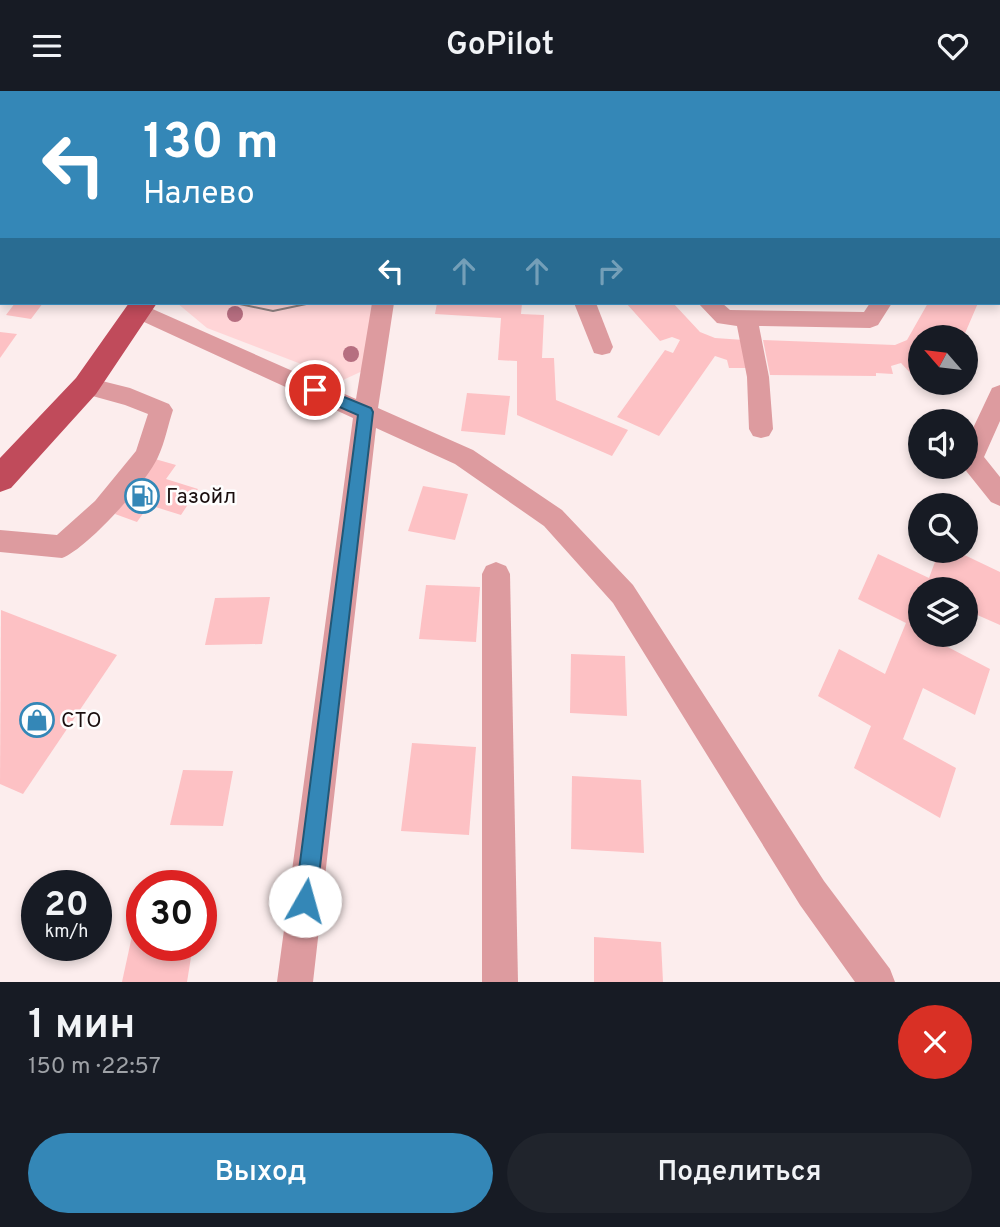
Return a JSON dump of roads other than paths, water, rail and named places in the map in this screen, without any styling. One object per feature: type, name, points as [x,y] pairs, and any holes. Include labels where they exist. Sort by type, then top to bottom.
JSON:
[{"type":"main road","points":[[0,479],[86,386],[141,307]]},
{"type":"street","points":[[295,982],[366,412],[383,305]]},
{"type":"street","points":[[586,305],[602,347]]},
{"type":"street","points":[[711,305],[725,318],[870,320],[880,305]]},
{"type":"street","points":[[141,307],[464,457],[553,518],[623,594],[812,894],[877,982]]},
{"type":"street","points":[[746,319],[758,377],[761,429]]},
{"type":"street","points":[[0,541],[62,547],[104,509],[147,454],[161,410],[130,397],[86,386]]},
{"type":"street","points":[[1000,394],[991,437],[971,459],[1000,495]]},
{"type":"street","points":[[496,574],[500,982]]},
{"type":"tram line","points":[[244,305],[273,311],[302,305]]},
{"type":"place","name":"Газойл","points":[[142,496]]},
{"type":"place","name":"СТО","points":[[37,720]]}]
